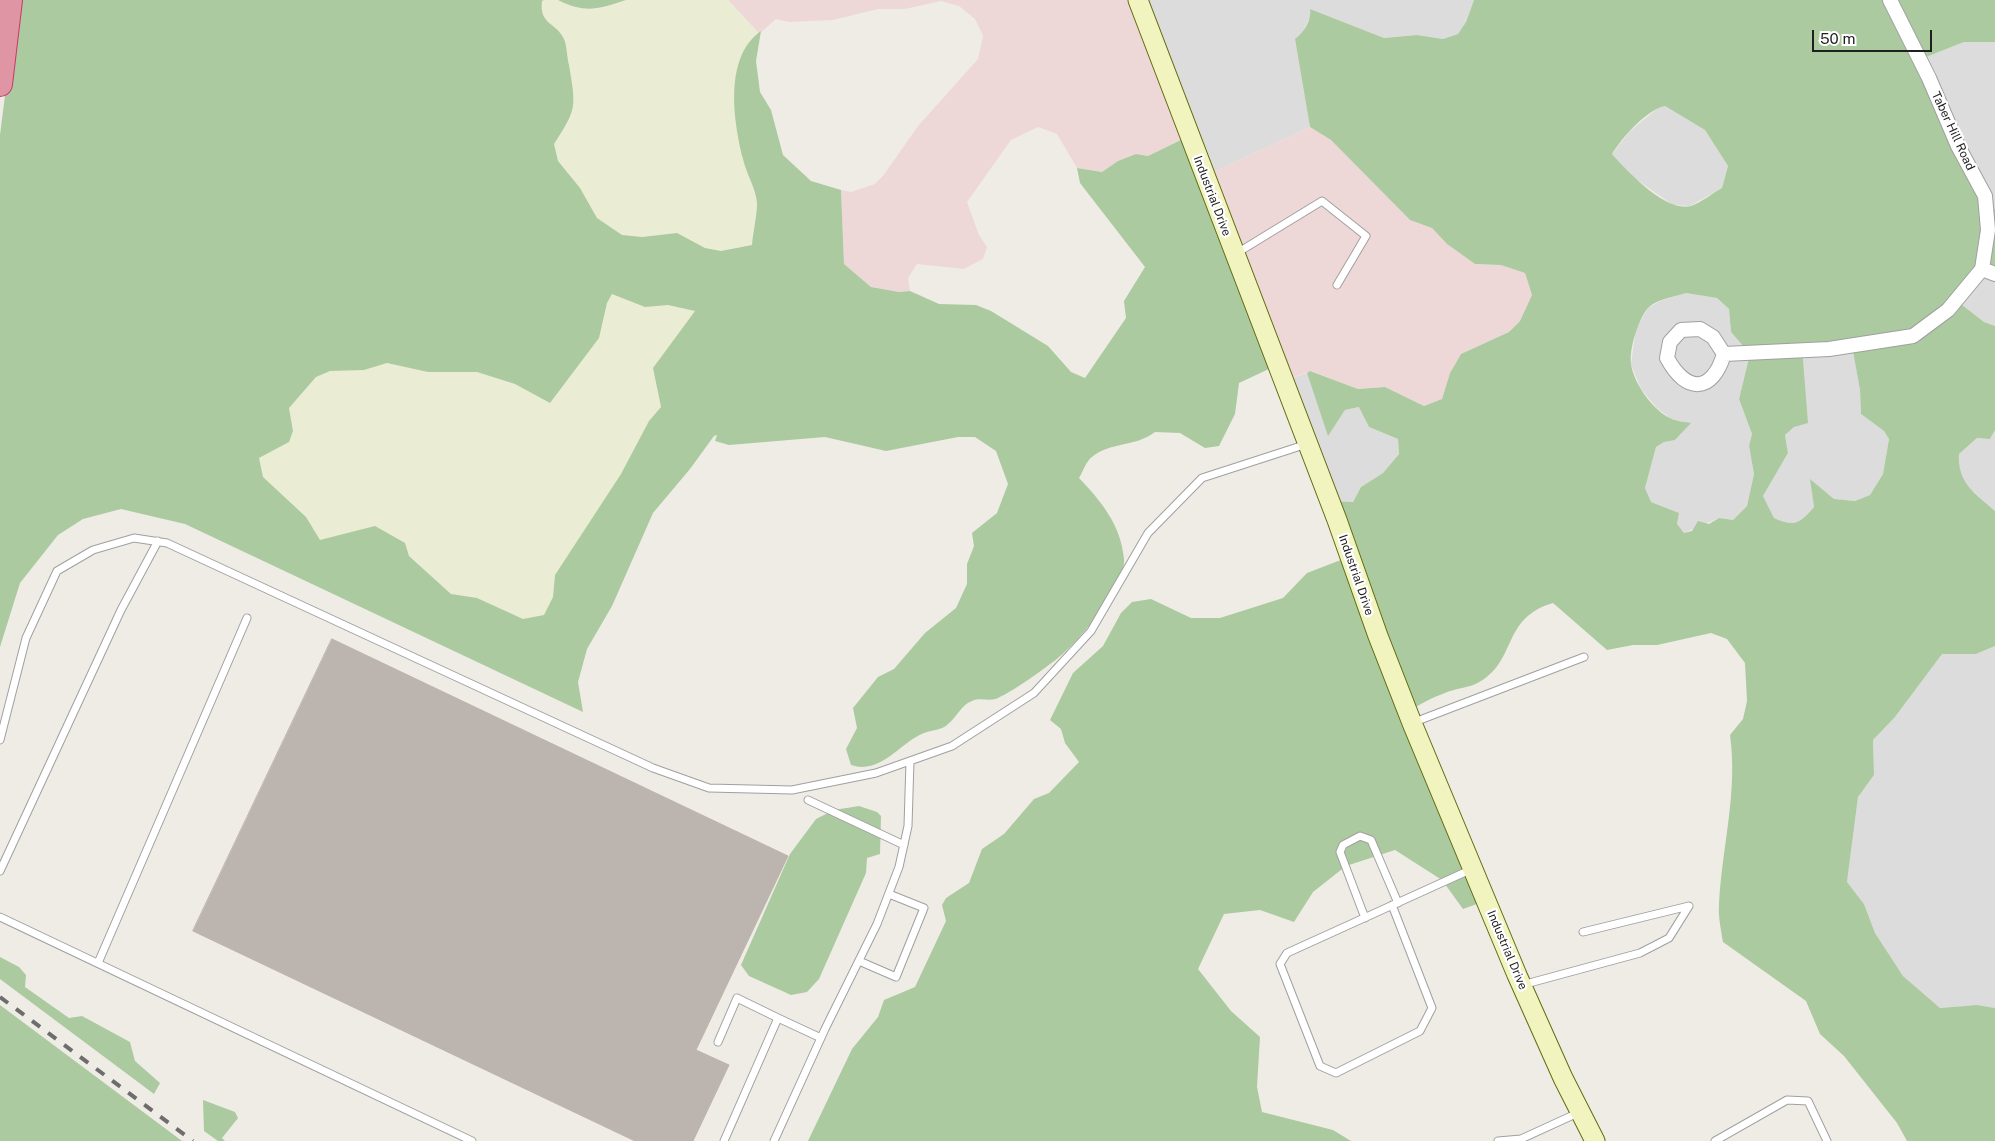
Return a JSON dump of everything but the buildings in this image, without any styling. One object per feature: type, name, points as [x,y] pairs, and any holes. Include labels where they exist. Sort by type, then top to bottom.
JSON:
[{"type":"highway","points":[[0,84],[10,0]]},
{"type":"street","name":"Industrial Drive","points":[[1138,0],[1234,255],[1308,444],[1412,723],[1522,986],[1595,1141]]},
{"type":"street","name":"Taber Hill Road","points":[[1890,0],[1929,78],[1958,146],[1985,196],[1988,230],[1982,268]]},
{"type":"street","points":[[1724,354],[1829,349],[1913,336],[1948,310],[1982,268],[1995,274]]},
{"type":"street","points":[[1700,328],[1713,337],[1724,354],[1716,374],[1704,383],[1689,383],[1676,374],[1666,358],[1670,342],[1681,330],[1700,328]]},
{"type":"lane","points":[[1234,255],[1322,202],[1366,236],[1337,285]]},
{"type":"lane","points":[[0,740],[26,638],[57,571],[93,550],[134,538],[167,543],[653,768],[709,788],[792,790],[876,773],[952,746],[1034,692],[1091,631],[1148,533],[1202,478],[1308,444]]},
{"type":"lane","points":[[0,871],[121,610],[158,541]]},
{"type":"lane","points":[[98,963],[247,618]]},
{"type":"lane","points":[[1412,723],[1584,657]]},
{"type":"lane","points":[[774,1141],[821,1038],[878,924],[889,894],[908,826],[910,761]]},
{"type":"lane","points":[[808,800],[904,845]]},
{"type":"lane","points":[[1365,918],[1340,852],[1343,845],[1360,836],[1371,840],[1395,904],[1432,1008],[1420,1031],[1336,1073],[1320,1066],[1280,964],[1287,953],[1365,918],[1395,904],[1473,869]]},
{"type":"lane","points":[[859,961],[896,978],[924,908],[889,894]]},
{"type":"lane","points":[[1522,986],[1640,953],[1669,938],[1689,906],[1583,932]]},
{"type":"lane","points":[[0,917],[472,1141]]},
{"type":"lane","points":[[718,1042],[737,998],[821,1038]]},
{"type":"lane","points":[[724,1141],[778,1018]]},
{"type":"lane","points":[[1715,1141],[1787,1100],[1808,1101],[1827,1141]]},
{"type":"lane","points":[[1498,1141],[1521,1140],[1580,1112]]},
{"type":"shaded area","points":[[728,0],[1136,0],[1185,138],[1148,156],[1136,154],[1118,161],[1102,172],[1077,168],[1057,134],[1038,127],[1011,140],[967,202],[979,235],[987,247],[983,259],[964,269],[917,264],[908,278],[910,291],[899,292],[871,287],[844,264],[841,190],[851,192],[875,184],[883,176],[918,126],[978,59],[983,36],[975,19],[959,6],[941,1],[905,9],[878,9],[833,20],[789,22],[776,19],[759,34]]},
{"type":"shaded area","points":[[1136,0],[1474,0],[1466,22],[1458,34],[1443,39],[1417,35],[1384,38],[1310,9],[1311,16],[1301,34],[1295,39],[1310,127],[1203,177]]},
{"type":"shaded area","points":[[1964,42],[1995,42],[1995,209],[1987,210],[1921,59]]},
{"type":"shaded area","points":[[1665,106],[1705,130],[1728,166],[1722,188],[1690,206],[1673,205],[1633,177],[1612,154],[1630,131],[1658,108]]},
{"type":"shaded area","points":[[1310,127],[1331,140],[1410,220],[1432,228],[1447,244],[1475,264],[1502,265],[1525,273],[1532,295],[1520,321],[1509,332],[1461,354],[1450,373],[1442,399],[1424,406],[1385,387],[1358,389],[1311,371],[1280,382],[1203,177]]},
{"type":"shaded area","points":[[1976,276],[1995,277],[1995,326],[1984,322],[1957,301]]},
{"type":"shaded area","points":[[1686,293],[1717,298],[1729,309],[1731,332],[1750,354],[1739,399],[1752,434],[1749,447],[1754,474],[1747,506],[1733,520],[1719,518],[1684,533],[1677,524],[1679,513],[1651,502],[1645,488],[1656,447],[1664,442],[1675,440],[1690,423],[1671,419],[1656,407],[1641,389],[1631,364],[1636,329],[1648,308],[1662,300]]},
{"type":"shaded area","points":[[1852,346],[1860,390],[1861,414],[1884,431],[1889,439],[1883,474],[1870,495],[1855,501],[1834,499],[1811,480],[1814,507],[1803,521],[1788,524],[1774,518],[1763,496],[1788,453],[1785,435],[1794,427],[1802,348]]},
{"type":"shaded area","points":[[1307,373],[1328,435],[1345,410],[1360,407],[1369,427],[1398,439],[1399,454],[1383,473],[1361,487],[1353,502],[1327,501],[1280,382]]},
{"type":"shaded area","points":[[1995,430],[1995,511],[1966,485],[1958,468],[1959,454],[1977,438],[1990,439]]},
{"type":"shaded area","points":[[1995,646],[1995,1008],[1977,1005],[1940,1008],[1903,976],[1875,933],[1864,904],[1847,882],[1858,797],[1874,775],[1873,740],[1895,717],[1942,654],[1976,654]]},
{"type":"green space","points":[[17,0],[544,0],[542,1],[543,15],[561,33],[565,42],[573,90],[571,115],[554,144],[558,161],[580,188],[597,218],[622,235],[642,237],[677,233],[705,248],[721,251],[752,245],[757,203],[739,143],[734,90],[736,72],[741,56],[749,42],[761,31],[756,61],[760,92],[771,110],[783,155],[811,181],[841,190],[844,264],[871,287],[899,292],[910,291],[939,304],[976,305],[991,311],[1048,346],[1071,372],[1085,378],[1126,318],[1124,301],[1145,267],[1080,183],[1077,168],[1102,172],[1118,161],[1136,154],[1148,156],[1185,138],[1271,368],[1239,383],[1235,414],[1219,446],[1205,448],[1180,433],[1155,432],[1140,440],[1106,449],[1090,459],[1079,478],[1109,514],[1119,535],[1124,559],[1123,570],[1110,598],[1089,626],[1052,663],[1013,690],[995,699],[978,699],[968,703],[946,726],[924,733],[872,766],[851,765],[846,749],[857,728],[853,708],[878,677],[894,669],[925,633],[956,608],[967,584],[967,564],[974,546],[972,533],[997,513],[1008,484],[996,451],[975,437],[958,437],[886,451],[825,437],[729,445],[715,441],[717,435],[714,436],[690,469],[653,513],[612,606],[587,649],[578,682],[583,712],[185,524],[121,509],[83,519],[58,535],[20,583],[0,647],[0,135]],"holes":[[[612,294],[645,307],[668,305],[695,311],[653,368],[661,407],[649,421],[621,474],[555,575],[553,597],[544,615],[523,619],[477,598],[451,594],[409,556],[405,543],[375,526],[320,540],[306,517],[263,477],[259,458],[289,442],[293,431],[289,408],[316,377],[330,371],[364,370],[387,363],[428,372],[477,372],[515,384],[550,403],[599,338],[607,303]]]},
{"type":"green space","points":[[558,0],[576,8],[595,10],[626,0],[728,0],[758,32],[739,60],[734,87],[743,159],[757,202],[752,245],[721,251],[705,248],[677,233],[642,237],[622,235],[597,218],[580,188],[558,161],[554,144],[572,117],[564,38],[544,18],[541,10],[542,1]]},
{"type":"green space","points":[[558,0],[626,0],[600,8],[584,9]]},
{"type":"green space","points":[[1474,0],[1995,0],[1995,42],[1964,42],[1921,59],[1987,210],[1995,209],[1995,277],[1982,271],[1957,301],[1984,322],[1995,326],[1995,430],[1990,439],[1977,438],[1959,454],[1959,464],[1964,480],[1969,487],[1995,511],[1995,646],[1976,654],[1942,654],[1895,717],[1873,740],[1874,775],[1858,797],[1847,882],[1864,904],[1875,933],[1903,976],[1940,1008],[1977,1005],[1995,1008],[1995,1141],[1907,1141],[1897,1123],[1844,1056],[1820,1034],[1806,1001],[1723,942],[1719,909],[1731,798],[1732,756],[1730,735],[1743,719],[1747,701],[1745,663],[1727,639],[1711,633],[1657,645],[1633,645],[1607,650],[1553,603],[1525,618],[1517,628],[1500,662],[1481,681],[1449,691],[1410,710],[1485,901],[1463,909],[1442,880],[1395,850],[1346,866],[1313,892],[1294,922],[1260,910],[1224,914],[1198,969],[1231,1011],[1260,1037],[1257,1087],[1262,1112],[1333,1130],[1351,1141],[808,1141],[852,1049],[878,1017],[884,1000],[915,987],[946,921],[942,905],[946,898],[969,883],[982,849],[1004,834],[1034,799],[1049,793],[1079,762],[1065,743],[1061,729],[1050,720],[1073,673],[1103,646],[1121,613],[1132,602],[1151,599],[1191,618],[1220,618],[1283,598],[1307,573],[1346,558],[1327,501],[1353,502],[1361,487],[1383,473],[1399,454],[1398,439],[1369,427],[1359,407],[1345,410],[1328,436],[1307,373],[1310,371],[1358,389],[1385,387],[1424,406],[1442,399],[1450,373],[1461,354],[1509,332],[1520,321],[1532,295],[1525,273],[1501,265],[1475,264],[1447,244],[1432,228],[1410,220],[1331,140],[1310,127],[1295,39],[1307,26],[1310,9],[1384,38],[1417,35],[1443,39],[1458,34],[1466,22]],"holes":[[[1665,106],[1705,130],[1728,166],[1722,188],[1691,206],[1670,203],[1659,197],[1637,180],[1612,154],[1628,133],[1643,119],[1650,113]],[[1686,293],[1717,298],[1729,309],[1731,332],[1750,354],[1739,399],[1752,434],[1749,446],[1754,474],[1747,506],[1733,520],[1719,518],[1709,524],[1698,521],[1692,531],[1684,533],[1677,524],[1679,513],[1651,502],[1645,488],[1656,447],[1664,442],[1675,440],[1691,423],[1672,419],[1658,410],[1640,388],[1631,364],[1631,351],[1640,321],[1647,309],[1660,301]],[[1852,346],[1860,390],[1861,414],[1884,431],[1889,439],[1883,474],[1870,495],[1855,501],[1834,499],[1810,479],[1814,507],[1805,517],[1792,523],[1774,518],[1763,496],[1788,453],[1785,435],[1794,427],[1808,423],[1802,348]]]},
{"type":"green space","points":[[613,294],[645,307],[668,305],[695,311],[653,368],[661,407],[649,421],[621,474],[555,575],[553,597],[544,615],[523,619],[477,598],[451,594],[409,555],[405,543],[375,527],[320,541],[306,517],[263,477],[259,458],[289,442],[293,431],[289,408],[316,377],[330,371],[364,370],[387,363],[428,372],[477,372],[515,384],[550,403],[599,338],[607,303]]},
{"type":"green space","points":[[859,806],[877,812],[881,816],[880,854],[867,858],[866,873],[819,979],[807,992],[791,995],[749,976],[741,965],[790,854],[816,819],[834,810]]},
{"type":"green space","points":[[0,957],[19,967],[26,975],[25,987],[69,1018],[82,1016],[130,1042],[135,1061],[160,1083],[154,1094],[0,979]]},
{"type":"green space","points":[[0,1005],[182,1141],[0,1141]]},
{"type":"green space","points":[[203,1100],[235,1112],[238,1118],[222,1138],[225,1141],[218,1141],[204,1131]]},
{"type":"railway","points":[[0,997],[193,1141]]}]
